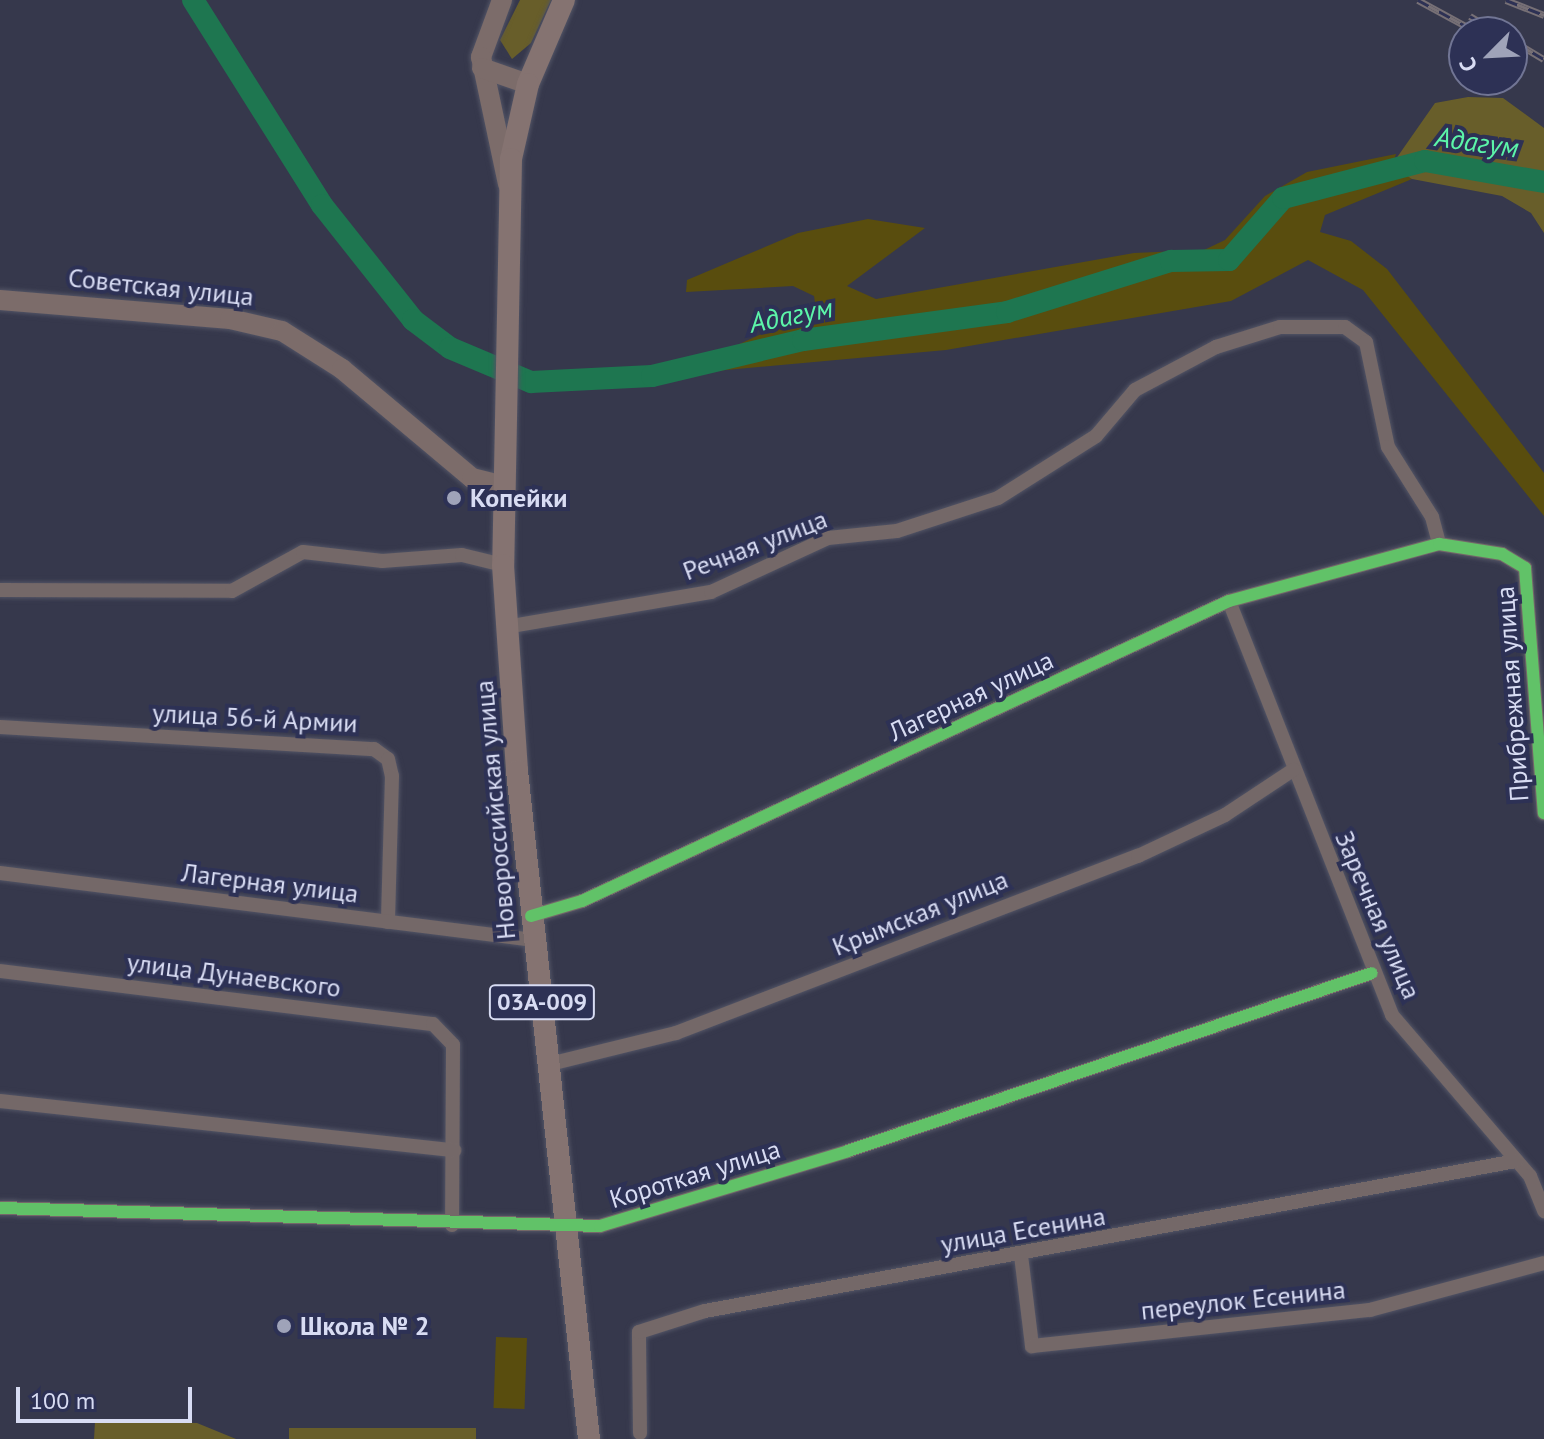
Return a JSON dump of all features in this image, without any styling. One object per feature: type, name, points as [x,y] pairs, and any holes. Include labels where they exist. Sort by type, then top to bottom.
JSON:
[{"type":"main road","points":[[502,0],[482,38],[482,68],[509,184]]},
{"type":"main road","name":"03А-009","points":[[509,184],[528,84],[564,0]]},
{"type":"main road","points":[[482,68],[528,84]]},
{"type":"main road","name":"Новороссийская улица","points":[[509,184],[503,565],[506,627],[531,916],[550,1064],[589,1439]]},
{"type":"main road","name":"Советская улица","points":[[0,300],[240,320],[282,331],[342,369],[472,478],[504,486]]},
{"type":"street","name":"Речная улица","points":[[506,627],[711,592],[828,538],[897,531],[998,498],[1096,436],[1135,390],[1216,347],[1280,327],[1345,327],[1366,342],[1388,447],[1432,517],[1439,544]]},
{"type":"street","name":"Лагерная улица","points":[[531,916],[582,901],[1229,601],[1439,544]]},
{"type":"street","name":"Прибрежная улица","points":[[1439,544],[1502,554],[1528,575],[1528,659],[1544,813]]},
{"type":"street","points":[[0,590],[232,591],[303,552],[382,561],[462,555],[503,565]]},
{"type":"street","name":"Заречная улица","points":[[1229,601],[1372,973],[1392,1015],[1516,1161],[1544,1211]]},
{"type":"street","name":"улица 56-й Армии","points":[[0,727],[374,749],[388,759],[392,776],[388,922]]},
{"type":"street","name":"Крымская улица","points":[[550,1064],[676,1033],[1138,856],[1225,815],[1293,770]]},
{"type":"street","name":"Лагерная улица","points":[[0,873],[534,940]]},
{"type":"street","name":"улица Дунаевского","points":[[0,971],[433,1024],[453,1045],[454,1150]]},
{"type":"street","name":"Короткая улица","points":[[0,1208],[568,1229],[848,1151],[1372,973]]},
{"type":"street","points":[[0,1101],[454,1150],[452,1225]]},
{"type":"street","name":"улица Есенина","points":[[640,1433],[639,1332],[705,1311],[1021,1255],[1516,1161]]},
{"type":"street","name":"переулок Есенина","points":[[1021,1255],[1032,1346],[1370,1310],[1544,1263]]},
{"type":"shaded area","points":[[520,0],[551,0],[531,43],[512,59],[500,40]]},
{"type":"shaded area","points":[[1468,97],[1503,98],[1544,128],[1544,233],[1531,213],[1502,196],[1412,179],[1391,166],[1435,103]]},
{"type":"shaded area","points":[[1396,154],[1392,166],[1412,179],[1325,215],[1320,232],[1351,241],[1387,269],[1544,473],[1544,516],[1363,290],[1308,260],[1231,301],[946,350],[672,375],[816,309],[814,296],[793,286],[686,292],[687,280],[798,233],[868,219],[925,228],[847,286],[876,299],[1134,253],[1204,250],[1225,240],[1265,196],[1307,172]]},
{"type":"shaded area","points":[[496,1337],[527,1338],[525,1409],[494,1408]]},
{"type":"shaded area","points":[[95,1422],[197,1423],[236,1439],[94,1439]]},
{"type":"shaded area","points":[[289,1428],[476,1428],[476,1439],[289,1439]]},
{"type":"waterway","name":"Адагум","points":[[193,0],[322,205],[413,320],[450,348],[531,382],[652,376],[803,340],[1007,312],[1171,261],[1229,260],[1283,198],[1425,161],[1544,182]]},
{"type":"railway","points":[[1418,0],[1448,16]]},
{"type":"railway","points":[[1506,0],[1544,15]]},
{"type":"railway","points":[[1528,50],[1544,59]]},
{"type":"cycle path","points":[[531,916],[582,901],[1229,601],[1439,544],[1502,554],[1525,568],[1544,813]]},
{"type":"cycle path","points":[[0,1208],[600,1226],[848,1151],[1372,973]]},
{"type":"place","name":"Копейки","points":[[454,498]]},
{"type":"place","name":"Школа № 2","points":[[284,1326]]}]
